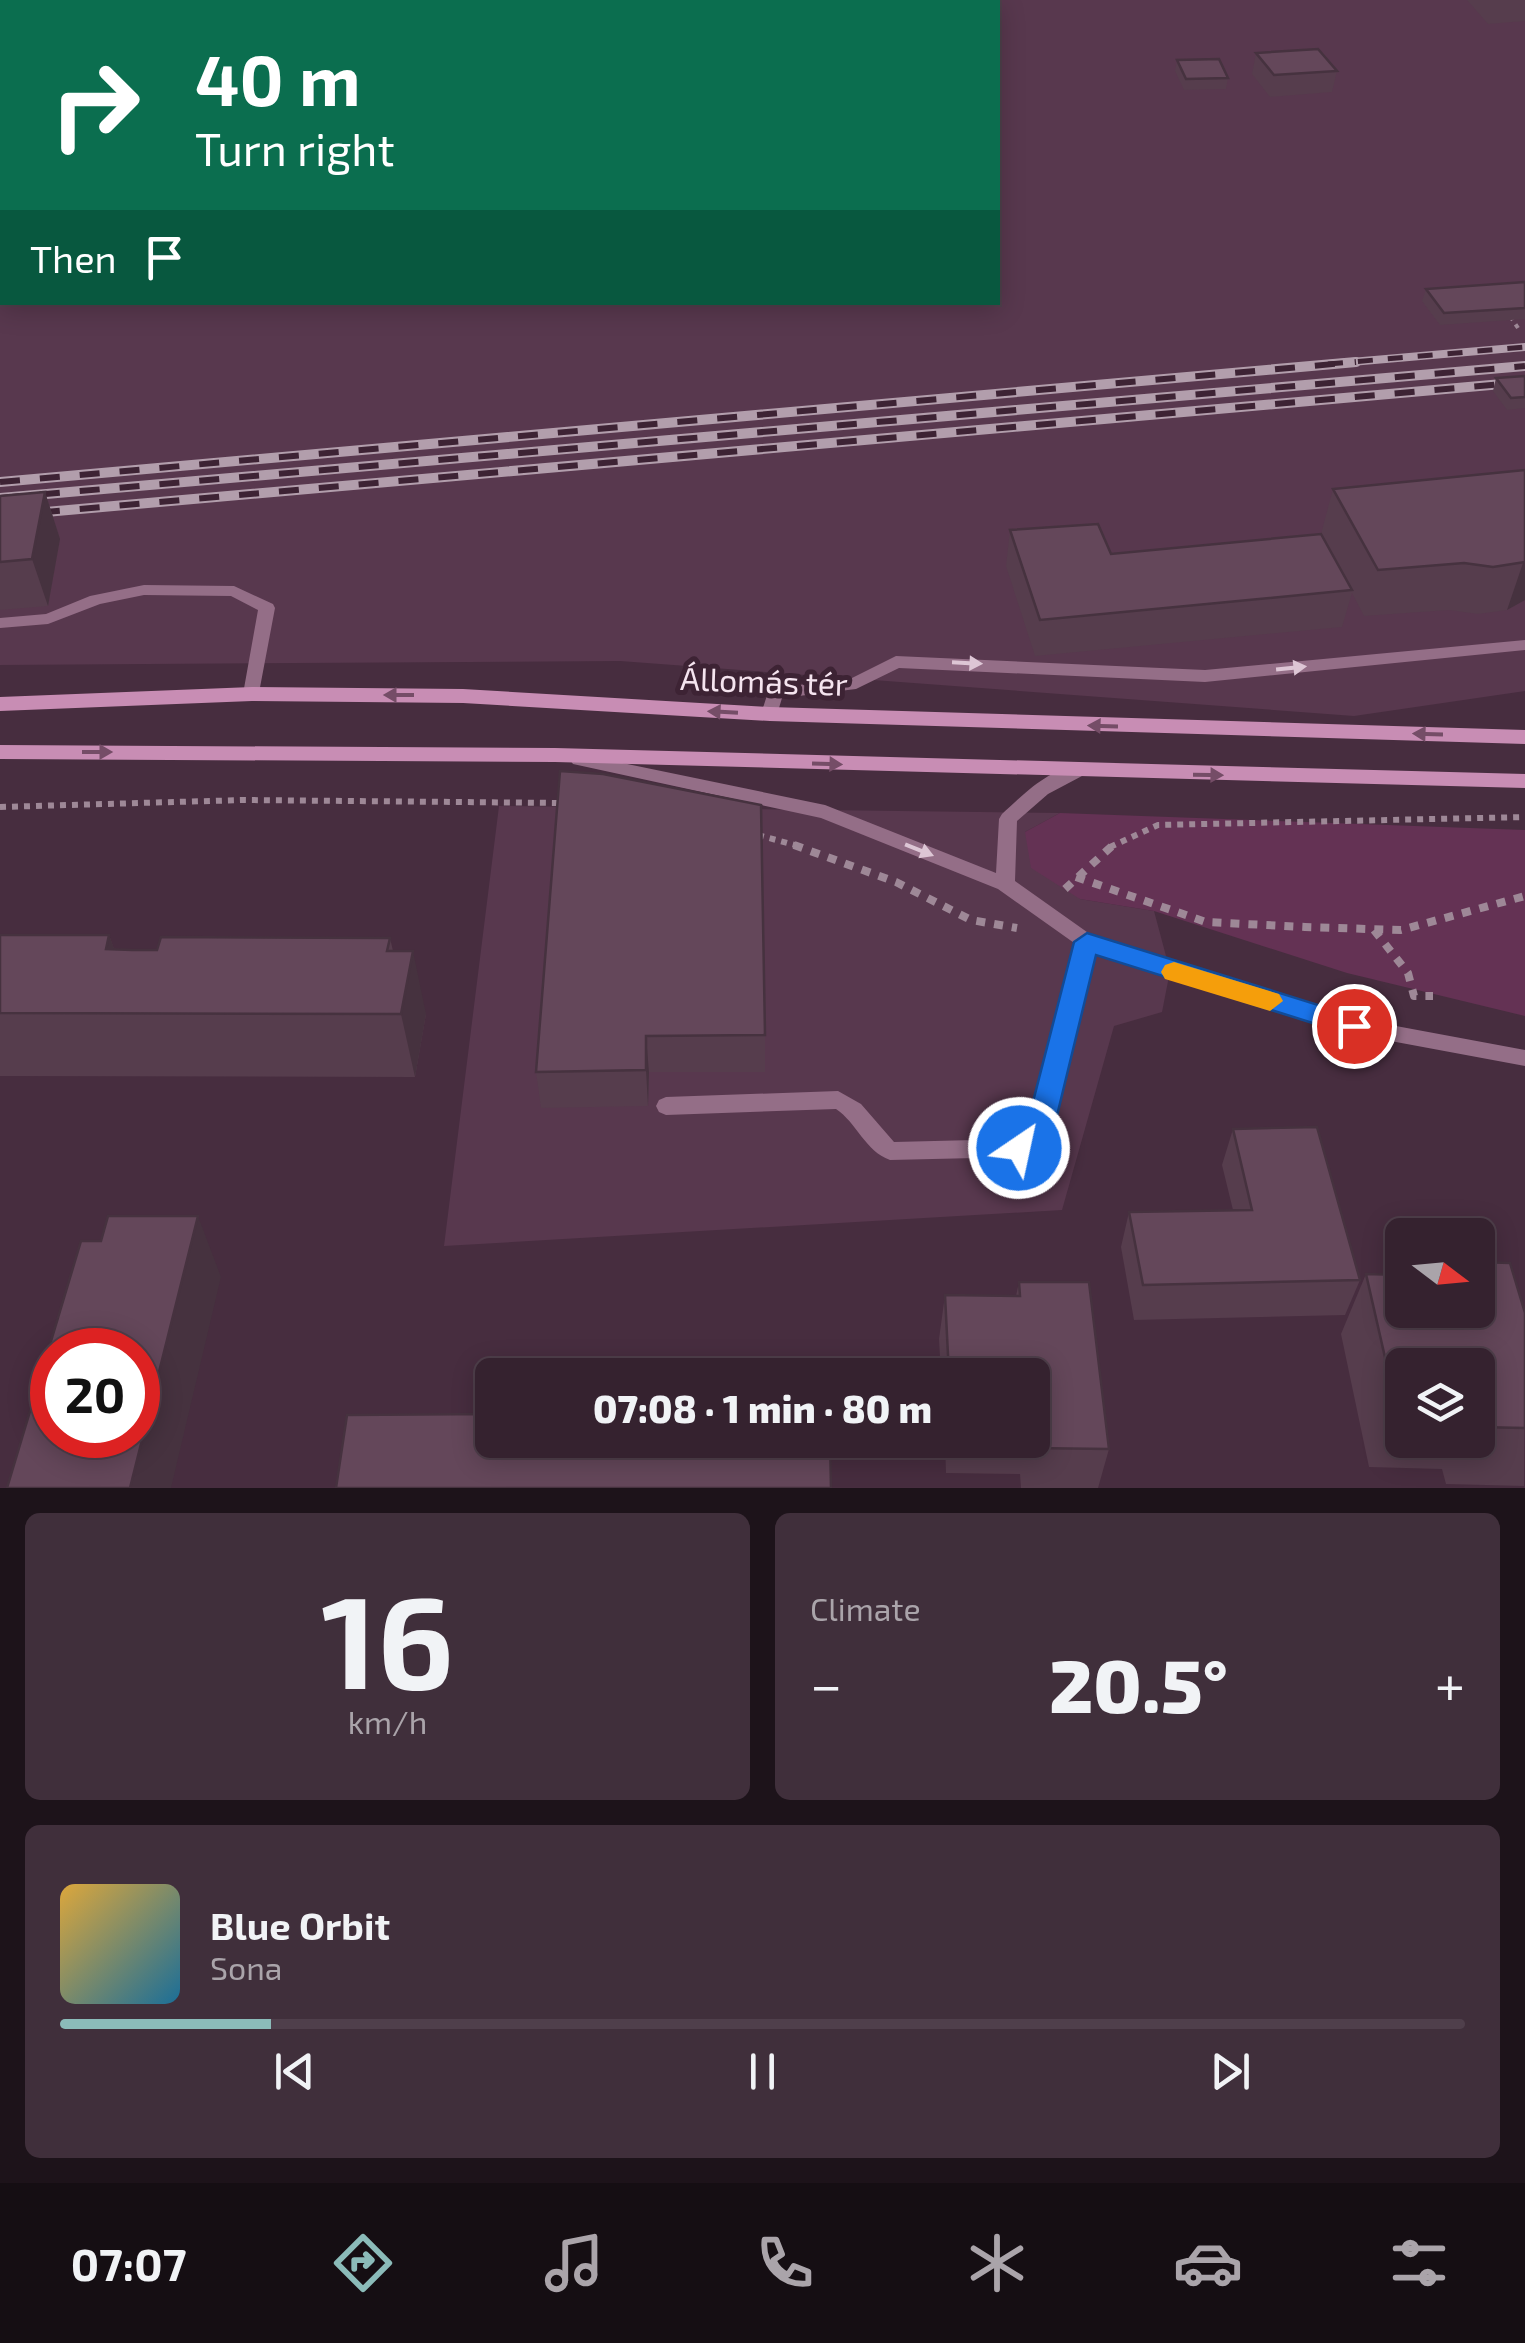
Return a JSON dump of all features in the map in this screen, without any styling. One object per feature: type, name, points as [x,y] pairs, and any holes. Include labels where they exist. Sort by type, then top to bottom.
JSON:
[{"type":"main road","name":"Állomás tér","points":[[0,704],[252,694],[462,696],[770,714],[1525,737]]},
{"type":"main road","points":[[0,752],[555,755],[1076,772],[1525,781]]},
{"type":"lane","points":[[0,622],[48,619],[96,600],[144,590],[234,590],[266,608],[252,694]]},
{"type":"lane","points":[[770,714],[775,693],[856,683],[907,662],[1205,676],[1525,646]]},
{"type":"lane","points":[[555,755],[766,796],[825,812],[1005,884],[1087,942],[1354,1026],[1525,1058]]},
{"type":"lane","points":[[1005,884],[1008,819],[1042,789],[1076,772]]},
{"type":"lane","points":[[666,1106],[838,1100],[851,1106],[878,1144],[890,1150],[1019,1148],[1039,1132],[1087,942]]},
{"type":"path","points":[[1515,308],[1505,309],[1518,328]]},
{"type":"path","points":[[1076,877],[1206,922],[1401,930],[1525,896]]},
{"type":"path","points":[[1373,928],[1408,973],[1414,996],[1433,996]]},
{"type":"shaded area","points":[[1000,0],[1525,0],[1525,691],[1354,716],[620,661],[0,665],[0,305],[1000,305]]},
{"type":"shaded area","points":[[499,806],[1060,813],[1025,832],[1080,899],[1154,911],[1170,971],[1162,1012],[1114,1026],[1062,1210],[444,1246]]},
{"type":"shaded area","points":[[1060,813],[1525,830],[1525,1016],[1347,973],[1154,911],[1080,899],[1031,868],[1025,832]]},
{"type":"building","points":[[1318,49],[1337,71],[1274,75],[1256,53]]},
{"type":"building","points":[[1219,59],[1228,78],[1186,79],[1177,60]]},
{"type":"building","points":[[1525,282],[1525,308],[1444,313],[1426,289]]},
{"type":"building","points":[[1525,376],[1525,397],[1511,398],[1496,378]]},
{"type":"building","points":[[1525,470],[1525,562],[1493,567],[1464,563],[1378,570],[1333,489]]},
{"type":"building","points":[[45,492],[32,559],[0,562],[0,496]]},
{"type":"building","points":[[1098,524],[1111,554],[1321,534],[1352,590],[1040,620],[1010,530]]},
{"type":"building","points":[[560,771],[603,774],[761,805],[765,1035],[646,1036],[646,1070],[536,1072]]},
{"type":"building","points":[[0,935],[109,935],[106,949],[132,950],[157,950],[161,937],[390,938],[387,951],[413,951],[401,1014],[0,1013]]},
{"type":"building","points":[[1317,1127],[1360,1280],[1143,1285],[1129,1212],[1252,1210],[1233,1129]]},
{"type":"building","points":[[108,1216],[198,1216],[160,1368],[160,1328],[55,1328],[81,1241],[101,1241]]},
{"type":"building","points":[[1495,1263],[1510,1263],[1525,1313],[1525,1428],[1495,1427],[1495,1348],[1385,1348],[1385,1357],[1366,1274],[1385,1275],[1385,1328],[1495,1328]]},
{"type":"building","points":[[1019,1282],[1089,1282],[1109,1449],[1050,1448],[1050,1358],[948,1358],[945,1295],[1020,1296]]},
{"type":"building","points":[[30,1411],[30,1458],[138,1458],[130,1488],[7,1488]]},
{"type":"building","points":[[475,1414],[475,1458],[830,1458],[831,1488],[336,1488],[347,1415]]},
{"type":"railway","points":[[1328,364],[1525,347]]},
{"type":"railway","points":[[0,482],[1356,362]]},
{"type":"railway","points":[[0,498],[1525,366]]},
{"type":"railway","points":[[0,516],[1525,382]]},
{"type":"slow traffic","points":[[1174,972],[1270,1001]]},
{"type":"route","points":[[1019,1148],[1039,1132],[1087,942],[1354,1026]]}]
